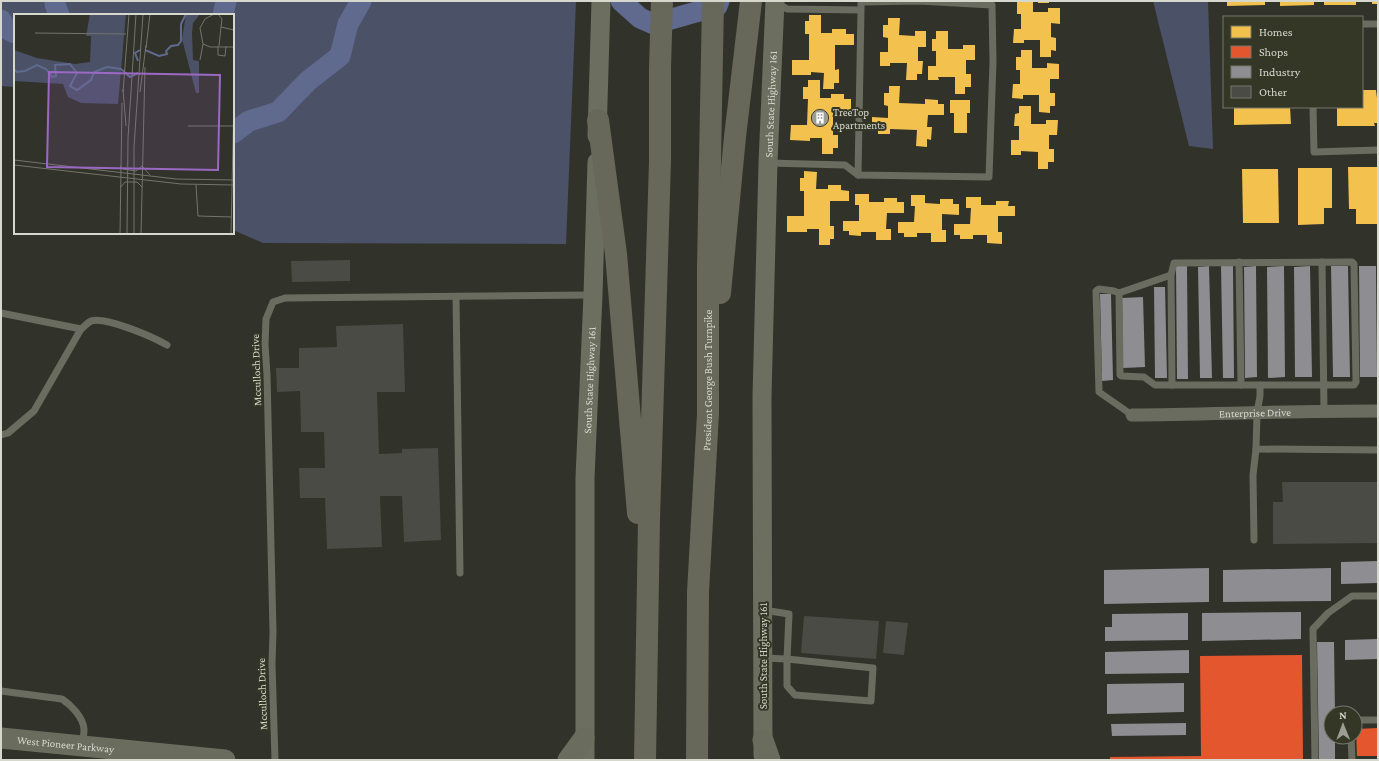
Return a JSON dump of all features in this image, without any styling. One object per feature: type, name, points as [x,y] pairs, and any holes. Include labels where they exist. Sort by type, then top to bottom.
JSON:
[{"type":"highway","points":[[645,759],[660,161],[662,1]]},
{"type":"highway","name":"President George Bush Turnpike","points":[[697,760],[698,592],[708,414],[708,267],[712,135],[713,1]]},
{"type":"highway","points":[[708,414],[735,136],[750,9]]},
{"type":"highway","points":[[598,120],[616,254],[636,501],[648,593]]},
{"type":"main road","name":"South State Highway 161","points":[[585,760],[585,478],[593,295],[601,1]]},
{"type":"main road","name":"South State Highway 161","points":[[763,750],[762,397],[768,163],[775,2]]},
{"type":"main road","name":"West Pioneer Parkway","points":[[1,738],[82,746],[164,757],[225,760]]},
{"type":"main road","points":[[568,760],[584,738],[594,760]]},
{"type":"main road","points":[[754,760],[763,750],[770,760]]},
{"type":"street","name":"Enterprise Drive","points":[[1132,415],[1257,413],[1279,411],[1378,411]]},
{"type":"lane","points":[[768,163],[845,165],[858,175],[989,177],[993,62],[992,5],[919,1],[861,2],[858,175]]},
{"type":"lane","points":[[775,2],[787,9],[861,10]]},
{"type":"lane","points":[[1363,24],[1378,24]]},
{"type":"lane","points":[[1313,108],[1314,152],[1378,150]]},
{"type":"lane","points":[[1239,262],[1241,385]]},
{"type":"lane","points":[[1322,262],[1324,411]]},
{"type":"lane","points":[[1119,293],[1120,374],[1122,376],[1144,377],[1155,385],[1172,385],[1354,385],[1356,382],[1354,264],[1352,262],[1174,263],[1171,275],[1172,385]]},
{"type":"lane","points":[[1132,415],[1099,392],[1096,291],[1102,289],[1119,293],[1171,275]]},
{"type":"lane","name":"Mcculloch Drive","points":[[275,760],[267,375],[265,344],[266,319],[273,302],[285,298],[593,295]]},
{"type":"lane","points":[[456,296],[460,573]]},
{"type":"lane","points":[[1,313],[81,329]]},
{"type":"lane","points":[[1,435],[8,433],[34,411],[81,329],[91,321],[105,320],[153,337],[167,345]]},
{"type":"lane","points":[[1254,540],[1253,474],[1260,385]]},
{"type":"lane","points":[[1256,448],[1378,450]]},
{"type":"lane","points":[[1315,760],[1313,629],[1328,613],[1352,596],[1378,596]]},
{"type":"lane","points":[[763,610],[789,614],[787,659],[787,686],[795,695],[870,701],[873,668],[787,659],[763,658]]},
{"type":"lane","points":[[1,691],[21,695],[62,699],[70,704],[78,715],[84,728],[82,746]]},
{"type":"lane","points":[[1363,720],[1378,720]]},
{"type":"lane","points":[[1351,745],[1352,760]]},
{"type":"shaded area","points":[[1,1],[576,1],[566,244],[263,243],[234,230],[234,14],[14,14],[14,87],[1,86]]},
{"type":"shaded area","points":[[1153,1],[1208,1],[1213,149],[1189,146]]},
{"type":"building: Homes","points":[[1033,1],[1033,12],[1048,12],[1048,8],[1060,8],[1060,24],[1051,23],[1051,37],[1056,38],[1056,51],[1051,50],[1051,57],[1040,57],[1040,40],[1024,40],[1024,43],[1013,43],[1014,29],[1021,29],[1021,14],[1017,14],[1017,2]]},
{"type":"building: Homes","points":[[1038,1],[1049,1],[1049,3],[1038,3]]},
{"type":"building: Homes","points":[[1227,1],[1265,1],[1265,5],[1227,6]]},
{"type":"building: Homes","points":[[1280,1],[1314,1],[1314,5],[1280,6]]},
{"type":"building: Homes","points":[[1324,1],[1356,1],[1356,5],[1324,5]]},
{"type":"building: Homes","points":[[1372,1],[1378,1],[1378,4],[1372,4]]},
{"type":"building: Homes","points":[[809,15],[821,15],[821,33],[832,33],[832,29],[846,29],[846,34],[854,34],[854,45],[835,45],[835,70],[839,69],[839,83],[834,83],[834,89],[823,89],[824,73],[811,72],[811,75],[792,75],[792,60],[809,60],[809,34],[805,34],[805,21],[809,21]]},
{"type":"building: Homes","points":[[888,18],[900,18],[899,35],[915,36],[915,31],[926,31],[926,47],[918,47],[918,61],[923,61],[922,74],[917,74],[917,80],[906,80],[907,63],[890,63],[890,66],[880,66],[880,52],[888,52],[888,38],[883,37],[883,25],[888,25]]},
{"type":"building: Homes","points":[[936,31],[948,31],[948,49],[963,49],[963,45],[975,45],[975,60],[966,60],[966,74],[971,74],[971,87],[965,87],[965,94],[955,94],[955,77],[938,77],[939,80],[928,80],[928,66],[936,66],[936,51],[932,51],[932,39],[936,39]]},
{"type":"building: Homes","points":[[1021,50],[1032,50],[1032,68],[1047,68],[1047,63],[1059,64],[1059,79],[1050,79],[1050,93],[1055,93],[1055,106],[1050,106],[1050,113],[1039,112],[1039,95],[1023,95],[1023,99],[1012,98],[1013,84],[1020,84],[1020,70],[1016,70],[1016,57],[1021,57]]},
{"type":"building: Homes","name":"TreeTop Apartments","points":[[808,80],[820,80],[820,98],[831,98],[831,94],[844,94],[844,99],[851,99],[851,110],[833,110],[833,135],[838,135],[838,148],[833,148],[833,154],[822,154],[822,138],[810,138],[810,141],[790,140],[791,125],[807,125],[808,99],[803,99],[803,87],[808,87]]},
{"type":"building: Homes","points":[[889,86],[900,86],[899,103],[925,104],[925,99],[938,100],[938,104],[944,104],[944,115],[928,115],[927,127],[932,127],[931,140],[927,139],[927,147],[916,146],[917,130],[890,129],[890,134],[878,134],[878,129],[872,128],[872,117],[888,118],[888,106],[884,105],[884,93],[889,93]]},
{"type":"building: Homes","points":[[1363,90],[1376,90],[1378,98],[1378,123],[1374,123],[1375,126],[1337,126],[1337,108],[1363,108]]},
{"type":"building: Homes","points":[[950,100],[970,100],[970,113],[967,113],[967,133],[954,133],[954,113],[950,113]]},
{"type":"building: Homes","points":[[1019,106],[1031,106],[1031,124],[1046,124],[1046,120],[1058,120],[1057,135],[1049,135],[1049,149],[1054,149],[1054,162],[1048,162],[1048,169],[1038,169],[1038,152],[1021,151],[1021,155],[1011,155],[1011,140],[1019,140],[1019,126],[1014,126],[1015,114],[1019,113]]},
{"type":"building: Homes","points":[[1234,108],[1290,108],[1291,124],[1234,125]]},
{"type":"building: Homes","points":[[1348,167],[1378,167],[1378,224],[1356,224],[1356,209],[1349,209]]},
{"type":"building: Homes","points":[[1298,168],[1332,168],[1332,208],[1324,208],[1324,224],[1298,225]]},
{"type":"building: Homes","points":[[1242,169],[1278,169],[1279,223],[1243,223]]},
{"type":"building: Homes","points":[[804,171],[817,172],[816,189],[828,189],[828,185],[841,185],[841,190],[849,191],[849,201],[830,201],[830,226],[834,226],[834,239],[830,239],[830,245],[819,245],[819,229],[807,229],[807,232],[787,232],[787,216],[804,216],[804,191],[800,191],[800,178],[804,178]]},
{"type":"building: Homes","points":[[855,194],[869,194],[869,202],[884,202],[884,198],[897,198],[897,202],[904,202],[904,213],[887,213],[886,229],[891,229],[891,240],[876,240],[876,232],[861,232],[861,236],[849,235],[849,231],[843,231],[843,221],[859,221],[859,205],[855,205]]},
{"type":"building: Homes","points":[[911,195],[925,195],[925,203],[940,204],[940,199],[953,199],[953,204],[959,204],[959,215],[942,214],[942,230],[946,230],[946,242],[931,242],[931,233],[917,233],[917,237],[904,237],[904,233],[898,233],[898,222],[914,222],[915,206],[911,206]]},
{"type":"building: Homes","points":[[966,197],[981,197],[981,205],[996,205],[996,201],[1009,201],[1008,206],[1015,206],[1015,216],[998,216],[998,232],[1002,232],[1002,244],[987,243],[987,235],[973,235],[973,239],[960,239],[960,235],[954,235],[954,224],[970,224],[971,208],[966,208]]},
{"type":"building: Shops","points":[[1302,655],[1303,760],[1110,760],[1110,757],[1201,756],[1200,656]]},
{"type":"building: Shops","points":[[1378,728],[1378,756],[1357,756],[1357,745],[1363,745],[1363,729]]},
{"type":"building: Industry","points":[[1176,266],[1187,266],[1188,379],[1177,379]]},
{"type":"building: Industry","points":[[1209,266],[1212,378],[1200,378],[1198,267]]},
{"type":"building: Industry","points":[[1221,266],[1233,266],[1234,378],[1223,378]]},
{"type":"building: Industry","points":[[1256,266],[1257,377],[1245,378],[1244,267]]},
{"type":"building: Industry","points":[[1284,266],[1285,377],[1268,378],[1267,267]]},
{"type":"building: Industry","points":[[1310,266],[1312,377],[1295,377],[1294,267]]},
{"type":"building: Industry","points":[[1331,266],[1348,266],[1350,377],[1333,377]]},
{"type":"building: Industry","points":[[1359,266],[1376,266],[1377,377],[1360,377]]},
{"type":"building: Industry","points":[[1154,287],[1165,287],[1167,378],[1155,378]]},
{"type":"building: Industry","points":[[1100,294],[1111,294],[1113,380],[1102,381]]},
{"type":"building: Industry","points":[[1143,297],[1145,367],[1123,368],[1122,298]]},
{"type":"building: Industry","points":[[1378,561],[1378,583],[1341,584],[1341,562]]},
{"type":"building: Industry","points":[[1209,568],[1209,602],[1104,604],[1104,570]]},
{"type":"building: Industry","points":[[1331,568],[1331,601],[1223,602],[1223,570]]},
{"type":"building: Industry","points":[[1301,612],[1301,639],[1202,641],[1202,613]]},
{"type":"building: Industry","points":[[1188,613],[1188,640],[1105,641],[1105,627],[1112,627],[1112,614]]},
{"type":"building: Industry","points":[[1378,639],[1378,659],[1345,660],[1345,640]]},
{"type":"building: Industry","points":[[1317,642],[1334,642],[1335,705],[1323,705],[1323,745],[1335,745],[1335,760],[1319,760]]},
{"type":"building: Industry","points":[[1189,650],[1189,673],[1105,674],[1105,652]]},
{"type":"building: Industry","points":[[1184,683],[1184,712],[1107,714],[1107,684]]},
{"type":"building: Industry","points":[[1186,723],[1186,735],[1112,736],[1111,724]]},
{"type":"building: Other","points":[[350,260],[350,281],[292,282],[291,261]]},
{"type":"building: Other","points":[[403,324],[405,392],[377,392],[379,454],[402,453],[402,449],[438,448],[441,540],[404,542],[402,496],[380,496],[382,547],[327,549],[325,498],[300,498],[299,468],[325,468],[324,432],[301,432],[300,391],[277,392],[276,368],[299,368],[299,348],[337,347],[336,326]]},
{"type":"building: Other","points":[[1282,482],[1378,482],[1378,543],[1273,544],[1273,502],[1283,502]]},
{"type":"building: Other","points":[[804,616],[879,621],[876,659],[801,653]]},
{"type":"building: Other","points":[[886,621],[908,623],[904,655],[883,653]]},
{"type":"waterway","points":[[55,1],[59,14]]},
{"type":"waterway","points":[[223,14],[226,1]]},
{"type":"waterway","points":[[234,132],[249,121],[278,112],[308,81],[340,56],[348,24],[361,1]]},
{"type":"waterway","points":[[621,1],[640,18],[658,26],[668,20],[717,6],[719,1]]},
{"type":"waterway","points":[[1,20],[5,28],[14,32]]},
{"type":"place","name":"TreeTop Apartments","points":[[820,118]]}]
